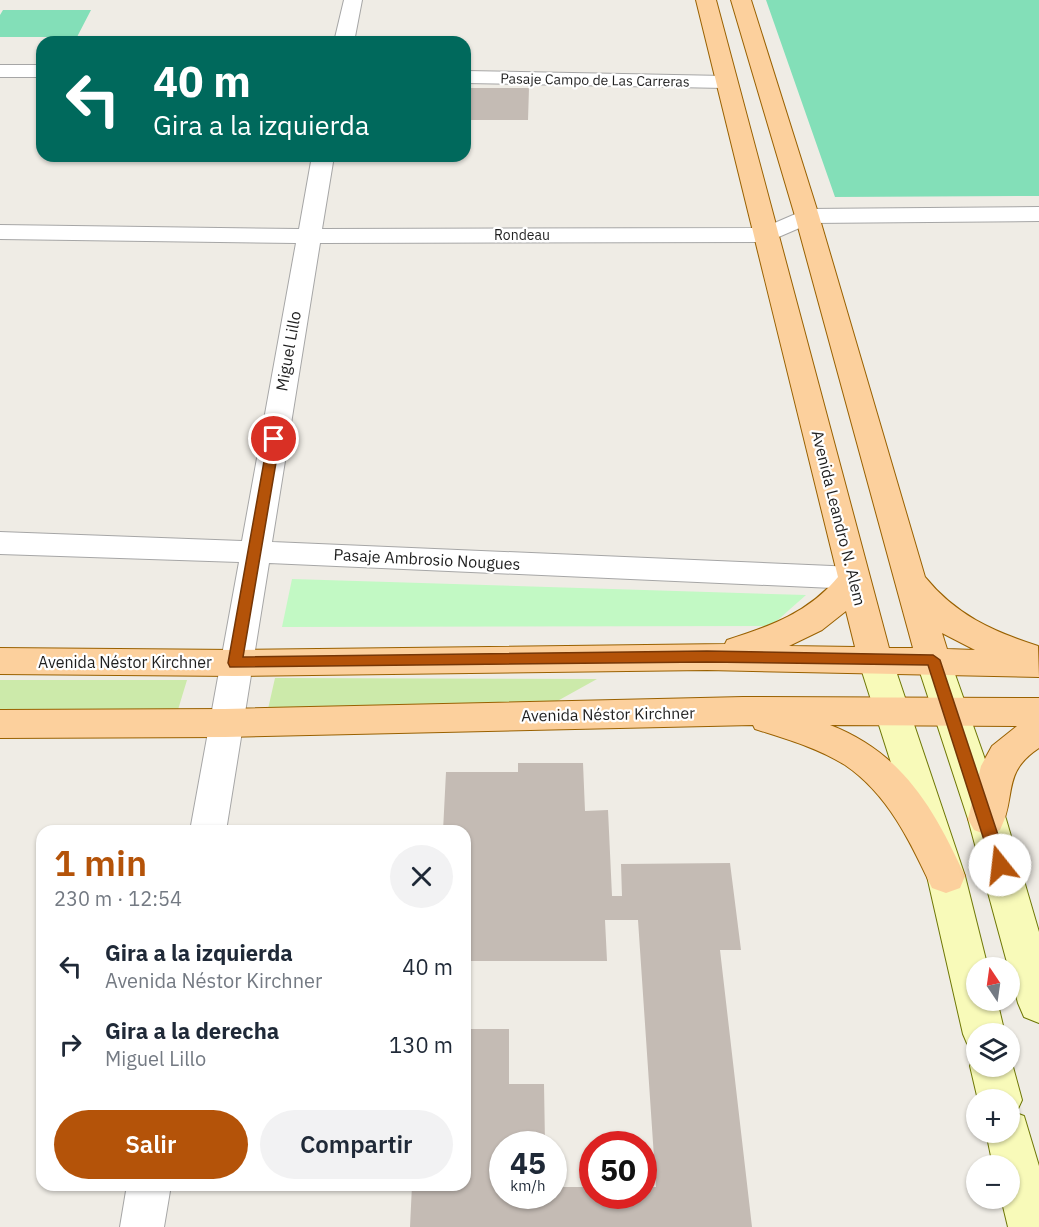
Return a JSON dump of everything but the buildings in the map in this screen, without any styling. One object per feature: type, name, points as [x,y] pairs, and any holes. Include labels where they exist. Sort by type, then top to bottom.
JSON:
[{"type":"main road","name":"Avenida Leandro N. Alem","points":[[706,0],[725,82],[767,235],[875,659],[946,876],[981,1023]]},
{"type":"main road","points":[[741,0],[807,216],[914,585],[933,660],[987,819],[1039,1003]]},
{"type":"main road","points":[[707,657],[755,644],[808,622],[830,608],[855,578]]},
{"type":"main road","points":[[914,585],[937,612],[960,626],[1013,652],[1039,658]]},
{"type":"main road","name":"Avenida Néstor Kirchner","points":[[0,661],[235,663],[707,657],[1039,664]]},
{"type":"main road","points":[[743,711],[812,734],[867,761],[889,781],[912,811],[927,835],[946,876]]},
{"type":"main road","name":"Avenida Néstor Kirchner","points":[[0,724],[225,723],[743,711],[1039,712]]},
{"type":"main road","points":[[987,819],[1001,759],[1016,743],[1039,731]]},
{"type":"main road","points":[[1011,1143],[1031,1227]]},
{"type":"street","points":[[345,36],[353,0]]},
{"type":"street","points":[[0,70],[36,71]]},
{"type":"street","name":"Pasaje Campo de Las Carreras","points":[[471,77],[725,82]]},
{"type":"street","name":"Miguel Lillo","points":[[209,825],[322,162]]},
{"type":"street","name":"Rondeau","points":[[0,232],[308,236],[767,235],[807,216],[1039,214]]},
{"type":"street","name":"Pasaje Ambrosio Nougues","points":[[0,543],[855,578]]},
{"type":"street","points":[[142,1227],[148,1191]]},
{"type":"green space","points":[[766,0],[1039,0],[1039,196],[835,197]]},
{"type":"green space","points":[[3,10],[91,10],[78,36],[0,37],[0,15]]},
{"type":"green space","points":[[292,579],[806,595],[771,626],[282,627]]},
{"type":"green space","points":[[275,678],[597,679],[543,709],[268,709]]},
{"type":"green space","points":[[0,680],[187,680],[177,713],[0,713]]},
{"type":"route","points":[[274,439],[235,663],[707,657],[933,660],[987,819],[1000,865]]}]
